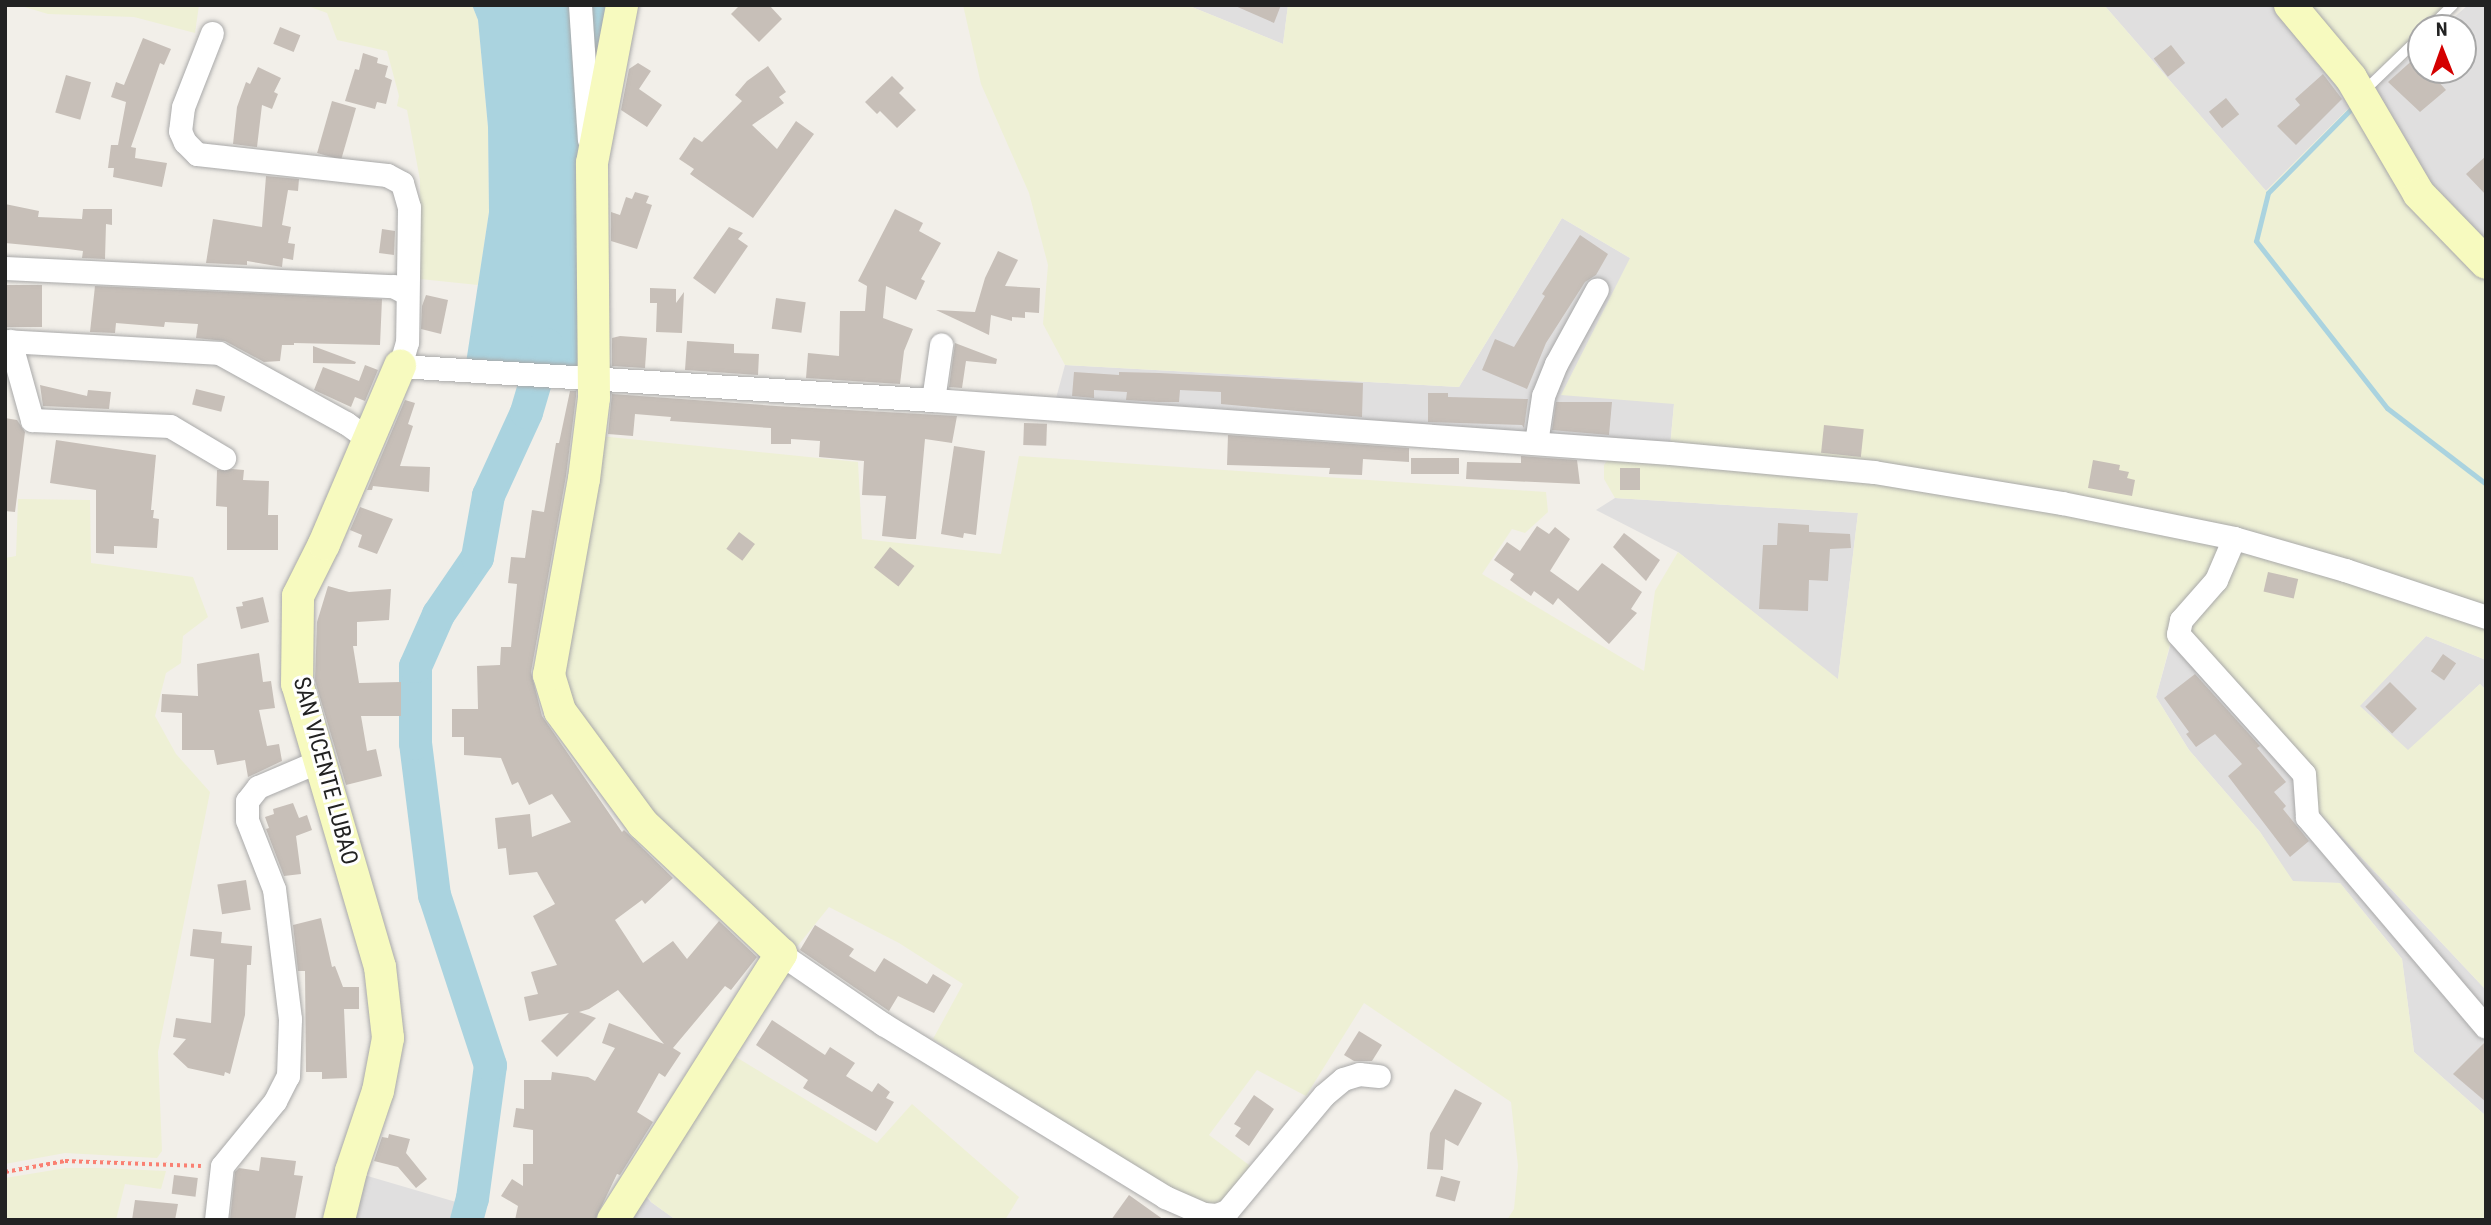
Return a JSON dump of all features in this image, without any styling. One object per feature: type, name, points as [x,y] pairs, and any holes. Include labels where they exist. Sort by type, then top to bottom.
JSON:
[{"type":"street","points":[[580,5],[592,163],[594,380],[584,479],[549,675],[561,711],[643,824],[781,954],[883,1024],[1130,1176],[1165,1197],[1204,1214],[1216,1215],[1227,1211],[1324,1095],[1343,1079],[1359,1074],[1379,1076]]},
{"type":"street","points":[[592,163],[622,5]]},
{"type":"street","points":[[2290,5],[2361,94],[2419,194],[2486,263]]},
{"type":"street","name":"SAN VICENTE LUBAO","points":[[212,33],[183,107],[180,131],[184,142],[197,154],[387,175],[402,183],[409,207],[407,342],[400,366],[369,440],[299,596],[297,684],[380,967],[388,1038],[378,1091],[351,1171],[339,1220]]},
{"type":"street","points":[[5,268],[393,286],[406,293]]},
{"type":"street","points":[[1536,443],[1547,385],[1598,289]]},
{"type":"street","points":[[223,458],[170,426],[32,420],[8,341],[219,353],[346,423],[369,440]]},
{"type":"street","points":[[933,400],[942,345]]},
{"type":"street","points":[[400,366],[555,378],[933,400],[1536,443],[1874,472],[2062,503],[2234,538],[2345,570],[2486,617]]},
{"type":"street","points":[[2234,538],[2216,580],[2181,620],[2178,634],[2304,774],[2307,817],[2485,1026]]},
{"type":"street","points":[[216,1220],[222,1166],[275,1101],[288,1076],[290,1019],[274,890],[247,820],[247,801],[258,787],[319,761]]},
{"type":"street","points":[[612,1220],[781,954]]},
{"type":"lane","points":[[2361,94],[2407,50]]},
{"type":"path","points":[[5,1172],[65,1161],[222,1166]]},
{"type":"shaded area","points":[[1187,5],[1288,5],[1283,44]]},
{"type":"shaded area","points":[[2104,5],[2278,5],[2357,100],[2266,191]]},
{"type":"shaded area","points":[[2468,5],[2486,5],[2486,250],[2429,190],[2373,97],[2375,87],[2407,59],[2407,84],[2477,84],[2477,14],[2458,14]]},
{"type":"shaded area","points":[[1562,218],[1630,258],[1674,404],[1670,447],[1055,402],[1065,365],[1459,387]]},
{"type":"shaded area","points":[[1615,498],[1858,513],[1838,680],[1678,552],[1596,510]]},
{"type":"shaded area","points":[[2184,623],[2311,775],[2312,805],[2486,990],[2486,1116],[2414,1052],[2402,959],[2340,883],[2293,882],[2260,832],[2189,750],[2156,697],[2174,632]]},
{"type":"shaded area","points":[[2426,636],[2486,660],[2486,690],[2480,684],[2408,751],[2359,706]]},
{"type":"shaded area","points":[[354,1172],[456,1202],[450,1220],[340,1220]]},
{"type":"shaded area","points":[[637,1187],[651,1202],[676,1220],[622,1220]]},
{"type":"green space","points":[[18,5],[199,5],[195,33],[134,17],[48,14]]},
{"type":"green space","points":[[305,5],[472,5],[478,20],[488,127],[489,212],[478,285],[420,279],[420,180],[407,110],[397,106],[399,96],[387,51],[337,40],[327,13]]},
{"type":"green space","points":[[963,5],[1187,5],[1283,44],[1288,5],[2104,5],[2266,191],[2357,100],[2486,276],[2486,611],[2234,534],[1670,447],[1674,404],[1561,395],[1630,258],[1562,218],[1459,387],[1065,365],[1043,324],[1048,265],[1029,193],[981,84]]},
{"type":"green space","points":[[2299,5],[2453,5],[2443,14],[2407,14],[2407,45],[2367,79]]},
{"type":"green space","points":[[599,436],[858,462],[862,539],[1001,554],[1019,456],[1546,492],[1548,512],[1525,533],[1512,529],[1482,574],[1644,671],[1655,591],[1678,552],[1838,679],[1858,513],[1615,498],[1604,479],[1604,465],[1611,456],[1871,478],[2222,541],[2209,582],[2178,615],[2156,697],[2189,750],[2260,832],[2293,881],[2340,883],[2402,959],[2414,1052],[2486,1116],[2486,1220],[1507,1220],[1514,1209],[1518,1166],[1511,1102],[1364,1003],[1306,1096],[1257,1070],[1209,1135],[1257,1171],[1219,1208],[1189,1203],[933,1039],[963,984],[899,943],[829,907],[791,954],[651,818],[572,707],[561,672]]},
{"type":"green space","points":[[18,499],[90,500],[91,563],[193,577],[208,617],[183,636],[181,663],[166,673],[155,716],[176,754],[210,792],[158,1052],[162,1151],[157,1158],[65,1153],[5,1164],[5,558],[16,556]]},
{"type":"green space","points":[[2235,548],[2486,623],[2486,660],[2426,636],[2360,706],[2408,750],[2480,684],[2486,690],[2486,990],[2312,805],[2311,775],[2184,623]]},
{"type":"green space","points":[[731,1054],[877,1143],[912,1104],[1019,1197],[1005,1220],[676,1220],[651,1202],[643,1186]]},
{"type":"green space","points":[[66,1168],[166,1171],[161,1189],[125,1184],[116,1220],[5,1220],[5,1178]]},
{"type":"water","points":[[472,5],[615,5],[588,368],[466,363],[489,212],[488,127],[478,20]]},
{"type":"building","points":[[740,5],[769,5],[782,19],[759,42],[731,14]]},
{"type":"building","points":[[1233,5],[1281,5],[1274,23]]},
{"type":"building","points":[[280,27],[300,35],[294,52],[273,44]]},
{"type":"building","points":[[143,38],[171,49],[164,65],[160,63],[131,147],[136,148],[135,158],[167,163],[162,187],[113,177],[114,168],[108,168],[111,145],[118,145],[126,102],[111,97],[116,82],[124,85]]},
{"type":"building","points":[[2171,45],[2185,63],[2168,77],[2154,59]]},
{"type":"building","points":[[363,53],[378,58],[377,63],[388,66],[385,77],[392,80],[386,104],[377,102],[375,109],[345,101],[355,69],[359,70]]},
{"type":"building","points":[[638,63],[651,71],[639,89],[662,105],[647,127],[621,110],[629,69]]},
{"type":"building","points":[[2407,65],[2407,84],[2441,84],[2446,90],[2420,112],[2388,82]]},
{"type":"building","points":[[768,66],[786,92],[779,97],[784,103],[752,125],[777,149],[796,121],[814,134],[753,218],[690,174],[694,169],[679,159],[694,137],[702,142],[742,101],[735,95],[747,81]]},
{"type":"building","points":[[258,67],[281,78],[274,92],[278,94],[272,109],[262,105],[257,147],[233,144],[237,107],[246,82],[250,84]]},
{"type":"building","points":[[2323,74],[2342,99],[2296,145],[2277,126],[2300,105],[2295,99]]},
{"type":"building","points":[[66,75],[91,82],[80,120],[55,112]]},
{"type":"building","points":[[892,76],[904,88],[899,93],[916,110],[897,128],[880,111],[877,114],[865,102]]},
{"type":"building","points":[[2226,98],[2239,114],[2222,128],[2209,112]]},
{"type":"building","points":[[332,101],[356,108],[341,160],[317,153]]},
{"type":"building","points":[[2486,156],[2486,195],[2466,174]]},
{"type":"building","points":[[266,176],[299,179],[298,191],[288,190],[282,225],[291,227],[288,243],[295,244],[293,260],[283,258],[282,267],[247,261],[247,265],[206,263],[213,219],[262,227]]},
{"type":"building","points":[[635,192],[649,196],[646,203],[652,205],[637,249],[611,241],[611,212],[620,215],[626,197],[632,199]]},
{"type":"building","points":[[5,204],[39,211],[38,217],[82,219],[83,209],[112,209],[112,225],[106,224],[105,259],[82,258],[83,251],[5,243]]},
{"type":"building","points":[[895,209],[923,223],[919,231],[941,243],[921,279],[925,281],[916,300],[886,286],[883,318],[913,329],[904,351],[900,384],[806,378],[808,353],[839,356],[840,311],[865,311],[867,286],[858,281]]},
{"type":"building","points":[[729,227],[743,233],[738,239],[748,246],[715,294],[693,278]]},
{"type":"building","points":[[382,229],[395,231],[394,255],[379,253]]},
{"type":"building","points":[[1580,235],[1608,254],[1596,275],[1585,282],[1546,343],[1527,389],[1482,370],[1495,339],[1514,347],[1545,296],[1542,294]]},
{"type":"building","points":[[998,251],[1018,260],[1005,286],[1040,288],[1039,313],[1025,312],[1025,318],[1012,317],[1012,321],[991,315],[989,335],[936,310],[975,312],[985,278]]},
{"type":"building","points":[[5,285],[42,285],[42,327],[5,327]]},
{"type":"building","points":[[95,286],[382,299],[380,345],[294,343],[282,345],[280,361],[264,362],[225,341],[196,338],[198,324],[165,322],[164,327],[116,323],[115,333],[90,332]]},
{"type":"building","points":[[650,288],[676,289],[676,303],[684,292],[682,333],[656,332],[657,303],[650,303]]},
{"type":"building","points":[[426,295],[448,300],[441,334],[421,329],[422,306]]},
{"type":"building","points":[[776,298],[806,302],[801,333],[772,329]]},
{"type":"building","points":[[612,338],[647,338],[645,368],[612,366]]},
{"type":"building","points":[[687,341],[734,344],[734,353],[759,354],[758,375],[685,370]]},
{"type":"building","points":[[955,343],[997,359],[996,364],[966,361],[962,388],[949,387]]},
{"type":"building","points":[[313,346],[356,362],[313,363]]},
{"type":"building","points":[[365,365],[378,370],[365,401],[355,397],[351,407],[314,390],[323,367],[359,381]]},
{"type":"building","points":[[1074,372],[1119,375],[1119,372],[1159,373],[1363,383],[1362,417],[1221,404],[1221,392],[1180,390],[1179,402],[1126,400],[1127,392],[1094,390],[1094,398],[1072,396]]},
{"type":"building","points":[[40,385],[87,396],[88,390],[111,392],[109,409],[43,406]]},
{"type":"building","points":[[196,389],[225,396],[221,412],[192,405]]},
{"type":"building","points":[[570,391],[576,391],[576,397],[566,476],[531,672],[542,716],[622,832],[624,830],[673,878],[645,904],[642,900],[615,920],[643,963],[673,941],[687,959],[719,921],[757,957],[731,990],[725,986],[673,1048],[681,1053],[665,1077],[659,1073],[637,1112],[653,1122],[620,1175],[617,1174],[595,1220],[515,1220],[518,1206],[501,1196],[512,1179],[523,1186],[523,1164],[533,1164],[533,1130],[513,1127],[516,1108],[524,1109],[524,1080],[551,1080],[552,1072],[588,1077],[595,1081],[615,1048],[602,1043],[609,1023],[664,1044],[618,990],[589,1009],[579,1012],[596,1018],[557,1057],[541,1041],[569,1013],[529,1021],[524,997],[538,994],[531,972],[557,965],[533,916],[555,904],[537,872],[509,875],[506,848],[498,849],[495,818],[530,814],[532,837],[571,822],[552,794],[529,805],[518,782],[512,785],[501,758],[464,755],[464,737],[452,737],[452,709],[478,709],[477,666],[500,665],[501,647],[511,647],[517,584],[508,583],[511,557],[525,558],[532,510],[544,512],[556,443],[559,443]]},
{"type":"building","points":[[1428,393],[1448,393],[1448,397],[1528,399],[1524,428],[1522,425],[1428,422]]},
{"type":"building","points":[[612,394],[957,416],[952,443],[925,439],[916,539],[909,539],[882,536],[886,496],[862,495],[864,461],[819,457],[820,441],[791,439],[791,444],[771,444],[771,428],[670,421],[671,417],[635,414],[633,436],[608,434]]},
{"type":"building","points":[[405,400],[415,403],[408,424],[413,426],[400,466],[430,467],[429,492],[373,486],[372,490],[367,490]]},
{"type":"building","points":[[1556,402],[1612,402],[1609,435],[1552,430]]},
{"type":"building","points":[[5,418],[17,420],[25,432],[15,512],[5,511]]},
{"type":"building","points":[[1024,423],[1047,424],[1046,446],[1023,445]]},
{"type":"building","points":[[1824,425],[1864,429],[1861,457],[1821,453]]},
{"type":"building","points":[[1228,435],[1409,448],[1409,462],[1363,459],[1362,475],[1329,474],[1330,468],[1227,465]]},
{"type":"building","points":[[56,440],[156,455],[151,510],[154,510],[153,518],[159,519],[157,548],[114,546],[114,554],[96,553],[96,490],[50,483]]},
{"type":"building","points":[[954,446],[985,451],[976,535],[964,533],[963,538],[941,534]]},
{"type":"building","points":[[1521,456],[1577,460],[1580,484],[1466,479],[1467,462],[1521,463]]},
{"type":"building","points":[[1411,458],[1459,458],[1459,474],[1411,474]]},
{"type":"building","points":[[2093,460],[2120,465],[2119,470],[2129,472],[2127,478],[2135,480],[2132,496],[2088,488]]},
{"type":"building","points":[[1620,468],[1640,468],[1640,490],[1620,490]]},
{"type":"building","points":[[217,470],[244,470],[243,480],[269,481],[268,515],[278,515],[278,550],[227,550],[227,507],[216,506]]},
{"type":"building","points":[[360,507],[393,519],[377,554],[358,547],[362,535],[350,530]]},
{"type":"building","points":[[1778,523],[1809,525],[1809,532],[1850,534],[1851,548],[1830,549],[1828,581],[1809,580],[1808,611],[1759,609],[1763,545],[1777,545]]},
{"type":"building","points":[[1537,526],[1549,534],[1555,527],[1570,539],[1550,571],[1578,591],[1602,563],[1642,592],[1631,609],[1637,613],[1609,644],[1558,598],[1553,605],[1534,591],[1531,596],[1510,580],[1514,574],[1494,560],[1507,542],[1520,551]]},
{"type":"building","points":[[739,532],[755,544],[742,561],[726,549]]},
{"type":"building","points":[[1624,533],[1660,560],[1646,581],[1613,547]]},
{"type":"building","points":[[890,547],[914,566],[898,587],[874,567]]},
{"type":"building","points":[[2268,572],[2298,579],[2294,598],[2264,591]]},
{"type":"building","points":[[328,586],[349,592],[391,589],[389,620],[357,622],[357,646],[353,646],[359,683],[401,682],[401,716],[361,716],[367,751],[376,749],[382,776],[346,785],[315,681],[317,622]]},
{"type":"building","points":[[263,597],[269,622],[241,629],[236,607],[243,606],[242,602]]},
{"type":"building","points":[[259,653],[263,682],[271,681],[275,708],[259,710],[267,746],[279,744],[282,761],[248,777],[245,760],[217,765],[214,750],[182,750],[182,713],[161,712],[162,694],[198,696],[197,664]]},
{"type":"building","points":[[2443,654],[2456,663],[2444,680],[2431,671]]},
{"type":"building","points":[[2195,674],[2260,746],[2257,748],[2286,782],[2274,792],[2286,806],[2283,809],[2309,841],[2290,857],[2228,776],[2242,764],[2215,734],[2196,747],[2186,734],[2189,732],[2164,698]]},
{"type":"building","points":[[2390,682],[2417,709],[2392,734],[2365,707]]},
{"type":"building","points":[[293,803],[299,818],[307,815],[312,830],[296,836],[301,874],[284,876],[266,829],[269,828],[265,817],[274,814],[273,809]]},
{"type":"building","points":[[246,880],[251,910],[222,914],[217,885]]},
{"type":"building","points":[[321,918],[332,967],[335,966],[343,987],[359,987],[359,1009],[344,1009],[347,1078],[322,1079],[322,1072],[306,1072],[305,971],[298,971],[293,925]]},
{"type":"building","points":[[815,925],[854,949],[849,956],[875,972],[884,958],[927,984],[933,974],[951,985],[934,1013],[898,996],[889,1011],[800,950]]},
{"type":"building","points":[[193,929],[222,932],[221,943],[252,946],[251,965],[247,965],[245,1015],[230,1074],[225,1072],[224,1076],[188,1068],[173,1054],[186,1039],[173,1037],[176,1018],[211,1023],[214,959],[190,956]]},
{"type":"building","points":[[772,1020],[825,1055],[830,1047],[855,1063],[846,1076],[872,1092],[878,1083],[890,1092],[886,1098],[894,1102],[876,1131],[803,1088],[808,1080],[756,1045]]},
{"type":"building","points":[[1359,1031],[1382,1045],[1372,1061],[1354,1061],[1344,1055]]},
{"type":"building","points":[[2486,1041],[2486,1102],[2453,1074]]},
{"type":"building","points":[[1455,1089],[1482,1103],[1458,1146],[1445,1139],[1443,1170],[1427,1169],[1430,1133]]},
{"type":"building","points":[[1254,1095],[1274,1109],[1249,1146],[1235,1136],[1241,1128],[1234,1124]]},
{"type":"building","points":[[389,1134],[410,1139],[406,1153],[427,1179],[416,1188],[398,1167],[374,1161],[382,1137],[388,1138]]},
{"type":"building","points":[[261,1157],[296,1161],[294,1175],[303,1176],[295,1220],[230,1220],[235,1172],[239,1168],[259,1171]]},
{"type":"building","points":[[174,1175],[198,1178],[196,1197],[172,1194]]},
{"type":"building","points":[[1441,1176],[1460,1181],[1455,1201],[1436,1196]]},
{"type":"building","points":[[1129,1195],[1164,1220],[1111,1220]]},
{"type":"building","points":[[135,1200],[178,1204],[175,1220],[132,1220]]},
{"type":"waterway","points":[[2356,104],[2268,193],[2256,241],[2387,408],[2486,484]]},
{"type":"waterway","points":[[466,1220],[472,1198],[490,1065],[434,895],[415,743],[415,666],[438,614],[477,557],[488,495],[526,412],[546,344]]}]
